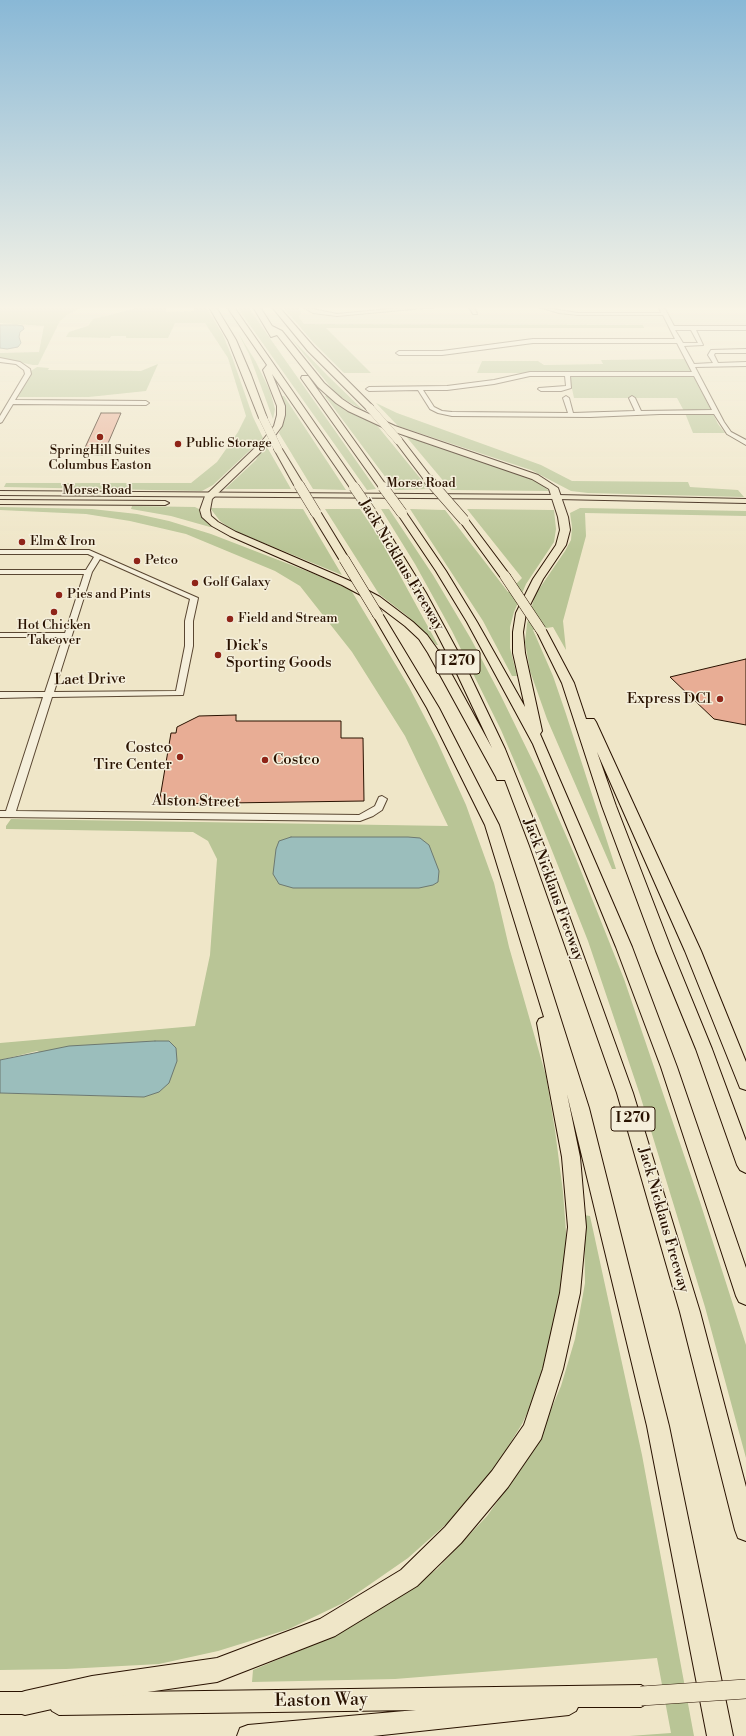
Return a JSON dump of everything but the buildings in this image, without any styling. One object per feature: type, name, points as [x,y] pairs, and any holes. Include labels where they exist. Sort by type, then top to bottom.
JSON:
[{"type":"highway","points":[[253,388],[263,418],[278,449],[433,708],[492,825],[580,1108],[652,1402],[720,1736]]},
{"type":"highway","points":[[274,388],[281,406],[281,415],[278,426],[265,444],[209,499],[205,510],[207,517],[221,528],[346,583],[394,611],[423,637],[434,653],[478,735],[527,820]]},
{"type":"highway","name":"Jack Nicklaus Freeway","points":[[285,388],[371,512],[421,593],[458,663],[499,749],[575,949],[628,1101],[690,1312],[746,1530]]},
{"type":"highway","name":"Jack Nicklaus Freeway","points":[[311,388],[402,513],[441,571],[472,622],[539,744],[624,947],[666,1060],[746,1296]]},
{"type":"highway","points":[[324,388],[351,409],[392,428],[535,477],[553,488],[558,501],[565,530],[561,545],[538,579],[521,613],[518,632],[519,653],[539,744]]},
{"type":"highway","points":[[350,388],[398,440],[428,479],[464,520],[505,576],[541,630],[593,728],[690,944],[746,1083]]},
{"type":"highway","points":[[568,683],[610,806],[664,951],[704,1049],[746,1165]]},
{"type":"highway","points":[[25,1703],[92,1688],[217,1670],[327,1628],[409,1578],[453,1535],[500,1479],[533,1430],[553,1369],[570,1293],[576,1227],[571,1157],[533,958]]},
{"type":"main road","name":"Morse Road","points":[[0,493],[209,499]]},
{"type":"main road","name":"Morse Road","points":[[0,502],[209,499],[746,501]]},
{"type":"main road","name":"Morse Road","points":[[558,501],[746,507]]},
{"type":"main road","name":"Easton Way","points":[[248,1736],[366,1726],[641,1696],[746,1689]]},
{"type":"main road","name":"Easton Way","points":[[0,1703],[103,1704],[641,1696]]},
{"type":"street","points":[[0,421],[21,388]]},
{"type":"street","points":[[369,389],[430,388]]},
{"type":"street","points":[[541,389],[565,388]]},
{"type":"street","points":[[704,388],[715,412],[730,433],[746,443]]},
{"type":"street","points":[[420,389],[432,408],[440,412],[452,414],[571,415],[715,412]]},
{"type":"street","points":[[566,398],[571,415]]},
{"type":"street","points":[[632,398],[639,413]]},
{"type":"street","points":[[12,402],[146,403]]},
{"type":"street","points":[[0,552],[89,552],[99,556],[94,561],[88,572],[49,694],[5,814]]},
{"type":"street","name":"Laet Drive","points":[[0,695],[180,693],[189,646],[189,621],[194,598],[99,556]]},
{"type":"street","points":[[0,572],[88,572]]},
{"type":"street","points":[[0,635],[68,634]]},
{"type":"street","name":"Alston Street","points":[[5,814],[354,818],[370,814],[379,808],[382,799]]},
{"type":"green space","points":[[23,388],[147,388],[146,391],[89,397],[18,397]]},
{"type":"green space","points":[[237,388],[243,388],[253,417],[263,438],[213,485],[202,491],[4,487],[6,483],[191,483],[217,462],[238,432],[246,416]]},
{"type":"green space","points":[[262,388],[269,388],[270,391],[275,409],[273,419]]},
{"type":"green space","points":[[295,388],[305,388],[376,489],[367,490]]},
{"type":"green space","points":[[331,388],[340,388],[364,411],[337,395]]},
{"type":"green space","points":[[572,388],[699,388],[711,410],[684,411],[677,398],[574,398]]},
{"type":"green space","points":[[328,395],[354,413],[375,423],[429,489],[395,490],[325,396]]},
{"type":"green space","points":[[282,396],[284,396],[346,490],[313,489],[279,433],[284,422],[285,414]]},
{"type":"green space","points":[[376,403],[397,413],[541,465],[572,481],[688,482],[690,487],[738,490],[744,497],[588,493],[571,491],[531,470],[398,426]]},
{"type":"green space","points":[[685,413],[713,414],[725,433],[693,433]]},
{"type":"green space","points":[[404,434],[525,476],[537,481],[549,491],[451,490]]},
{"type":"green space","points":[[267,447],[291,489],[225,489],[256,460],[259,454]]},
{"type":"green space","points":[[132,506],[195,507],[199,509],[207,522],[212,526],[210,527],[171,516],[131,509]]},
{"type":"green space","points":[[0,507],[92,509],[137,514],[169,521],[211,534],[312,573],[351,590],[409,687],[437,741],[466,805],[494,883],[509,947],[546,1076],[555,1130],[563,1192],[569,1272],[541,1384],[522,1424],[496,1466],[453,1518],[408,1558],[343,1603],[289,1629],[218,1651],[159,1664],[66,1669],[0,1670],[0,1093],[144,1097],[37,1051],[0,1060],[0,1043],[195,1026],[210,955],[217,859],[208,841],[193,832],[6,829],[6,826],[11,819],[448,826],[405,736],[352,652],[300,586],[275,571],[186,534],[130,521],[86,514],[0,510]]},
{"type":"green space","points":[[210,508],[303,509],[342,575],[232,530],[220,521]]},
{"type":"green space","points":[[580,508],[746,511],[746,516],[585,513],[586,536],[563,621],[566,650],[553,627],[533,630],[553,676],[616,869],[612,869],[547,719],[530,671],[525,642],[527,624],[535,595],[571,540],[572,527],[570,513]]},
{"type":"green space","points":[[325,509],[360,509],[379,537],[438,645],[436,645],[406,615],[379,594]]},
{"type":"green space","points":[[381,509],[389,509],[433,575],[471,639],[501,696],[540,776],[575,856],[624,979],[700,1202],[746,1345],[746,1458],[705,1307],[640,1095],[588,941],[541,823],[501,730],[452,631],[415,564]]},
{"type":"green space","points":[[410,509],[445,510],[508,592],[522,578],[467,509],[554,510],[556,529],[554,542],[526,584],[514,612],[510,627],[510,648],[517,676],[512,676],[483,621]]},
{"type":"green space","points":[[584,1215],[590,1216],[642,1455],[694,1736],[629,1736],[671,1733],[657,1658],[395,1679],[252,1682],[253,1670],[322,1641],[388,1604],[437,1569],[487,1516],[523,1466],[544,1426],[561,1386],[575,1339],[585,1283]]},
{"type":"water","points":[[291,837],[420,838],[429,845],[439,871],[438,882],[433,885],[419,888],[293,888],[279,884],[273,874],[276,849],[279,841]]},
{"type":"water","points":[[169,1041],[176,1048],[177,1061],[169,1083],[159,1092],[144,1097],[0,1093],[0,1060],[69,1046]]},
{"type":"place","name":"SpringHill Suites Columbus Easton","points":[[100,437]]},
{"type":"place","name":"Public Storage","points":[[178,444]]},
{"type":"place","name":"Elm & Iron","points":[[22,542]]},
{"type":"place","name":"Petco","points":[[137,561]]},
{"type":"place","name":"Golf Galaxy","points":[[195,583]]},
{"type":"place","name":"Pies and Pints","points":[[59,595]]},
{"type":"place","name":"Hot Chicken Takeover","points":[[54,612]]},
{"type":"place","name":"Field and Stream","points":[[230,619]]},
{"type":"place","name":"Dick's Sporting Goods","points":[[218,655]]},
{"type":"place","name":"Express DC1","points":[[720,699]]},
{"type":"place","name":"Costco Tire Center","points":[[180,757]]},
{"type":"place","name":"Costco","points":[[265,760]]}]
